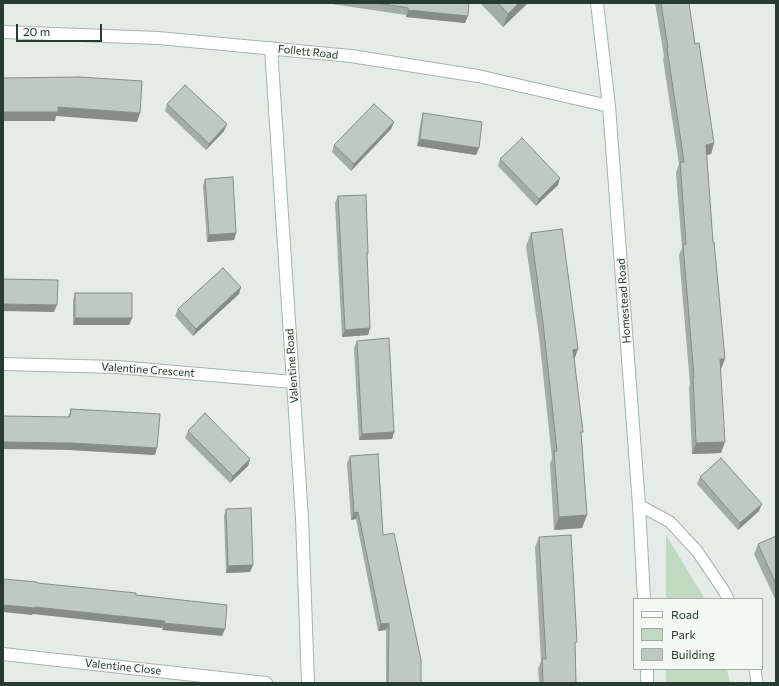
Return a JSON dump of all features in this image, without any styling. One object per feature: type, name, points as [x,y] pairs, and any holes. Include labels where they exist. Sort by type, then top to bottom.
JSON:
[{"type":"street","name":"Homestead Road","points":[[597,3],[609,106],[639,504],[644,598]]},
{"type":"street","name":"Follett Road","points":[[3,32],[158,38],[351,56],[478,76],[609,106]]},
{"type":"street","name":"Valentine Road","points":[[271,48],[302,518],[308,683]]},
{"type":"street","name":"Valentine Crescent","points":[[3,364],[117,367],[293,382]]},
{"type":"street","name":"Valentine Close","points":[[3,654],[266,683]]},
{"type":"street","points":[[647,670],[647,683]]},
{"type":"lane","points":[[639,504],[670,522],[697,551],[728,598]]},
{"type":"lane","points":[[755,670],[757,683]]},
{"type":"green space","points":[[666,535],[704,598],[666,598]]},
{"type":"green space","points":[[666,670],[727,670],[730,683],[666,683]]},
{"type":"building","points":[[377,3],[469,3],[468,16],[408,10],[408,8]]},
{"type":"building","points":[[498,3],[519,3],[508,14]]},
{"type":"building","points":[[661,3],[689,3],[695,44],[699,43],[714,143],[706,145],[713,242],[725,359],[720,359],[725,442],[696,443],[694,377],[683,245],[686,244],[680,162],[684,162]]},
{"type":"building","points":[[79,77],[142,81],[140,113],[58,107],[58,112],[3,112],[3,78]]},
{"type":"building","points":[[185,85],[227,124],[209,144],[167,104]]},
{"type":"building","points":[[374,104],[394,122],[354,164],[334,145]]},
{"type":"building","points":[[423,113],[482,122],[479,148],[420,139]]},
{"type":"building","points":[[522,138],[560,178],[539,199],[500,159]]},
{"type":"building","points":[[233,177],[236,233],[209,235],[205,179]]},
{"type":"building","points":[[366,195],[370,328],[345,330],[338,196]]},
{"type":"building","points":[[562,229],[578,349],[573,350],[583,432],[581,432],[587,515],[559,517],[554,452],[557,451],[543,323],[531,233]]},
{"type":"building","points":[[223,268],[241,287],[196,329],[178,309]]},
{"type":"building","points":[[3,279],[58,280],[57,305],[3,304]]},
{"type":"building","points":[[75,293],[132,293],[132,318],[75,318]]},
{"type":"building","points":[[389,338],[394,432],[362,434],[357,341]]},
{"type":"building","points":[[71,409],[160,414],[157,448],[72,443],[3,442],[3,416],[70,417]]},
{"type":"building","points":[[205,413],[250,459],[233,476],[188,431]]},
{"type":"building","points":[[378,454],[383,535],[394,533],[421,660],[421,683],[388,683],[389,623],[381,624],[358,512],[354,513],[350,456]]},
{"type":"building","points":[[721,458],[762,504],[740,523],[700,477]]},
{"type":"building","points":[[251,508],[253,565],[228,566],[226,509]]},
{"type":"building","points":[[571,535],[577,642],[575,642],[576,683],[543,683],[542,659],[546,659],[539,537]]},
{"type":"building","points":[[776,536],[776,584],[758,544]]},
{"type":"building","points":[[3,579],[136,593],[136,595],[227,605],[225,629],[164,623],[165,621],[3,605]]}]
